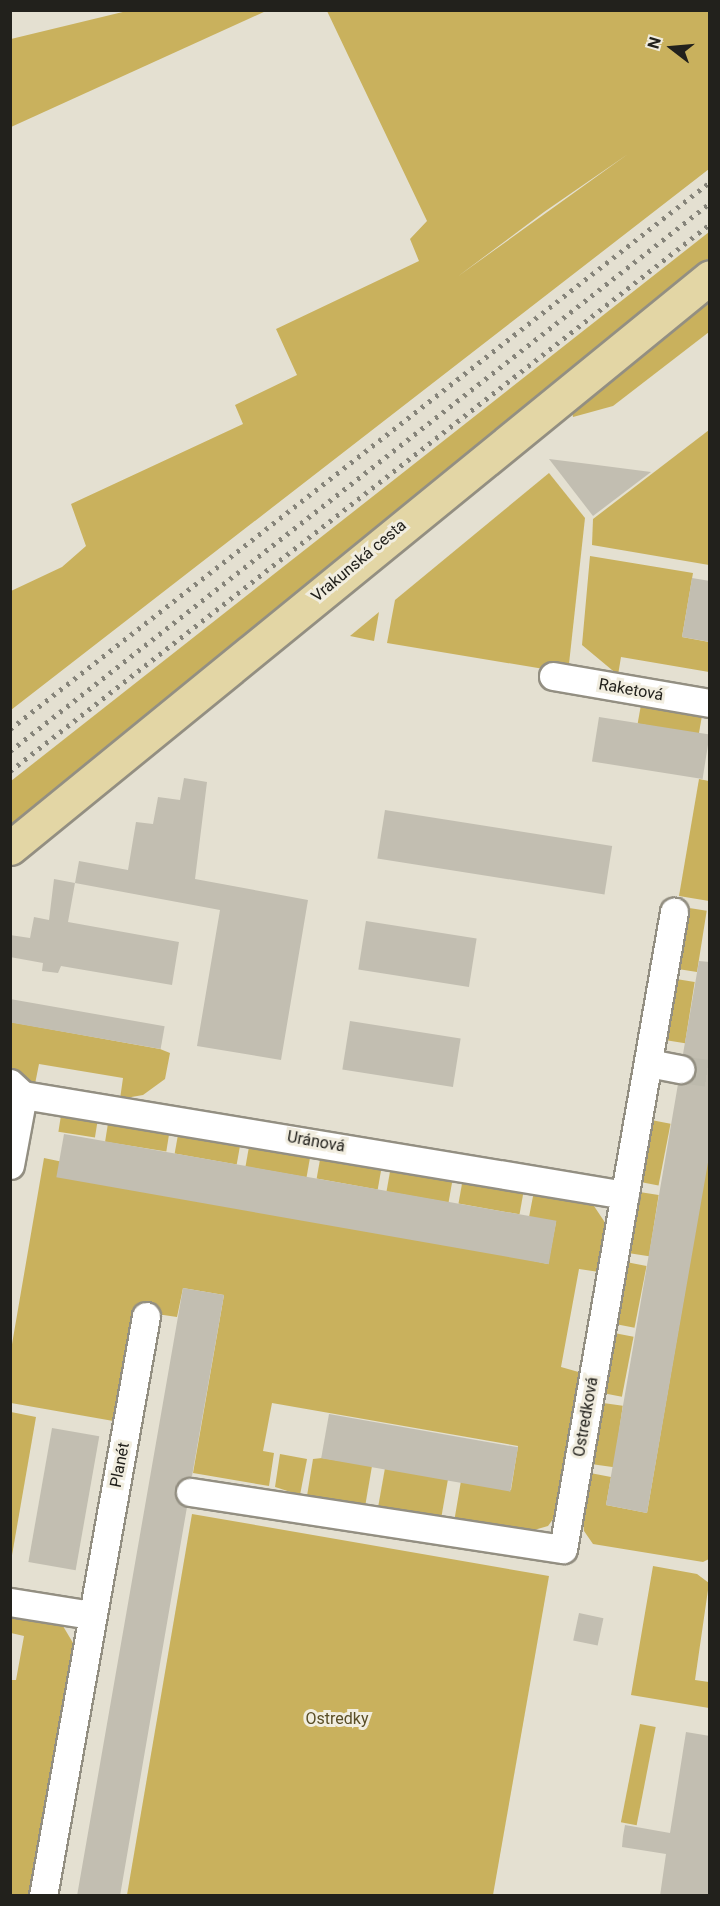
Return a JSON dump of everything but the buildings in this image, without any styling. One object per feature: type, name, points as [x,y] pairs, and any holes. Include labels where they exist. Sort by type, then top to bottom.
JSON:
[{"type":"main road","name":"Vrakunská cesta","points":[[10,848],[710,277]]},
{"type":"street","name":"Raketová","points":[[553,676],[710,703]]},
{"type":"street","name":"Ostredková","points":[[190,1492],[563,1549],[674,912]]},
{"type":"street","points":[[649,1063],[680,1069]]},
{"type":"street","points":[[10,1165],[16,1089]]},
{"type":"street","name":"Uránová","points":[[16,1089],[625,1195]]},
{"type":"street","name":"Planét","points":[[43,1896],[91,1615],[146,1316]]},
{"type":"street","points":[[10,1602],[91,1615]]},
{"type":"green space","points":[[131,10],[266,11],[11,127],[11,39]]},
{"type":"green space","points":[[327,11],[709,11],[709,169],[11,710],[11,591],[62,567],[86,546],[71,504],[243,424],[235,405],[297,375],[276,329],[419,261],[410,239],[427,221]],"holes":[[[628,154],[457,277],[544,212]]]},
{"type":"green space","points":[[709,232],[709,258],[11,832],[11,781]]},
{"type":"green space","points":[[709,292],[709,332],[613,406],[573,417],[571,406]]},
{"type":"green space","points":[[709,430],[709,565],[592,545],[593,519]]},
{"type":"green space","points":[[549,473],[585,518],[568,673],[387,643],[395,600]]},
{"type":"green space","points":[[590,556],[693,573],[682,637],[709,642],[709,672],[621,657],[618,675],[582,645]]},
{"type":"green space","points":[[379,612],[374,641],[350,636]]},
{"type":"green space","points":[[642,699],[703,710],[699,734],[638,724]]},
{"type":"green space","points":[[699,779],[709,781],[709,901],[679,896]]},
{"type":"green space","points":[[683,907],[707,911],[697,972],[673,968]]},
{"type":"green space","points":[[670,978],[695,982],[685,1043],[660,1039]]},
{"type":"green space","points":[[10,1022],[160,1049],[170,1053],[165,1079],[143,1095],[120,1099],[123,1078],[39,1064],[35,1084],[19,1080],[11,1070]]},
{"type":"green space","points":[[62,1109],[99,1115],[95,1138],[58,1132]]},
{"type":"green space","points":[[109,1117],[170,1127],[166,1151],[105,1142]]},
{"type":"green space","points":[[646,1119],[671,1124],[659,1186],[634,1181]]},
{"type":"green space","points":[[179,1129],[241,1140],[237,1165],[175,1154]]},
{"type":"green space","points":[[250,1141],[311,1152],[307,1177],[245,1167]]},
{"type":"green space","points":[[709,1150],[709,1559],[703,1562],[593,1544],[584,1531],[581,1500],[585,1472],[611,1477],[606,1505],[647,1513]]},
{"type":"green space","points":[[321,1154],[382,1165],[378,1189],[317,1179]]},
{"type":"green space","points":[[44,1158],[548,1264],[556,1222],[529,1217],[534,1191],[594,1206],[608,1227],[606,1273],[579,1269],[561,1367],[589,1375],[556,1515],[548,1526],[520,1534],[454,1522],[461,1481],[511,1490],[518,1446],[272,1403],[263,1451],[274,1453],[269,1486],[193,1473],[224,1295],[183,1288],[177,1317],[150,1313],[119,1422],[11,1403],[11,1350]]},
{"type":"green space","points":[[391,1166],[453,1177],[449,1203],[386,1192]]},
{"type":"green space","points":[[463,1178],[524,1189],[520,1214],[458,1204]]},
{"type":"green space","points":[[633,1191],[659,1195],[649,1256],[623,1252]]},
{"type":"green space","points":[[621,1261],[647,1266],[635,1328],[609,1323]]},
{"type":"green space","points":[[609,1332],[634,1337],[622,1397],[597,1392]]},
{"type":"green space","points":[[596,1402],[623,1406],[614,1467],[587,1463]]},
{"type":"green space","points":[[10,1412],[36,1417],[11,1561]]},
{"type":"green space","points":[[280,1454],[307,1459],[300,1495],[275,1487]]},
{"type":"green space","points":[[322,1458],[372,1466],[365,1507],[307,1496],[313,1459]]},
{"type":"green space","points":[[385,1468],[448,1479],[441,1520],[378,1509]]},
{"type":"green space","name":"Ostredky","points":[[192,1514],[549,1576],[493,1895],[127,1895]]},
{"type":"green space","points":[[653,1566],[697,1574],[709,1583],[695,1680],[709,1682],[709,1708],[631,1695]]},
{"type":"green space","points":[[11,1609],[60,1621],[76,1648],[38,1895],[11,1895],[10,1680],[16,1680],[24,1636],[11,1633]]},
{"type":"green space","points":[[640,1724],[656,1727],[637,1825],[621,1822]]},
{"type":"tunnel","points":[[680,1069],[710,1073]]},
{"type":"railway","points":[[10,729],[710,182]]},
{"type":"railway","points":[[10,751],[710,203]]},
{"type":"railway","points":[[10,771],[710,224]]}]
